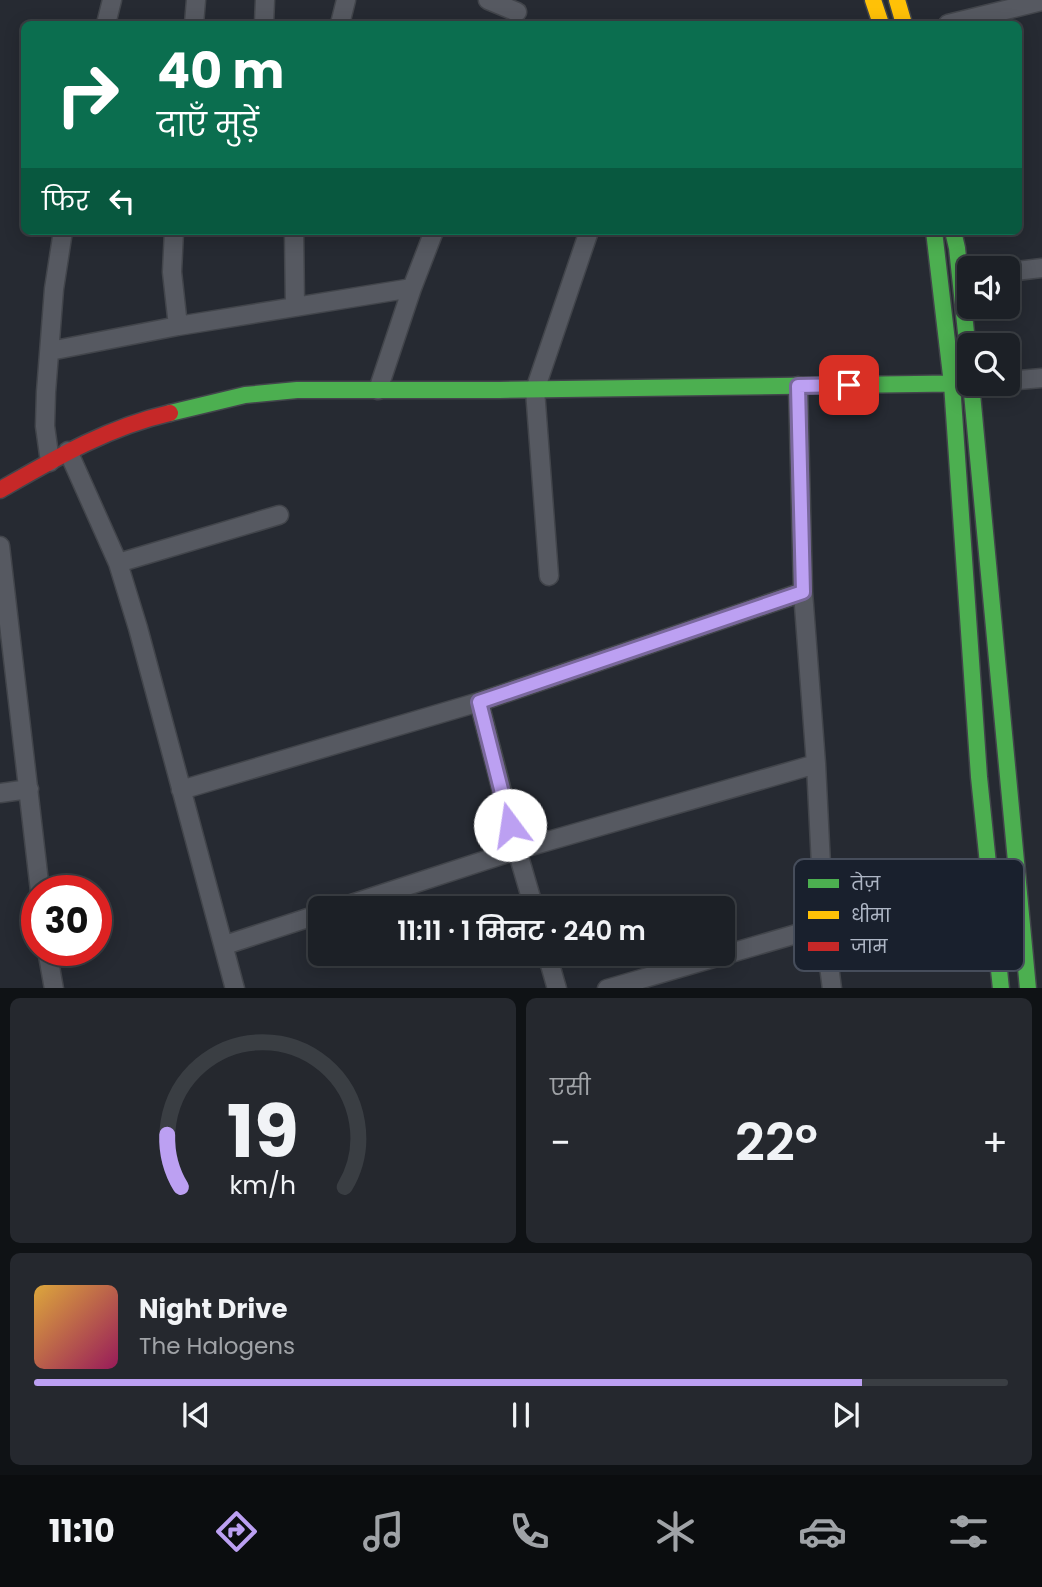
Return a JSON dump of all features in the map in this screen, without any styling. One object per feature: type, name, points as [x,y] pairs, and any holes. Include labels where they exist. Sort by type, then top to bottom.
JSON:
[{"type":"street","points":[[107,21],[112,0]]},
{"type":"street","points":[[194,21],[196,0]]},
{"type":"street","points":[[264,21],[265,0]]},
{"type":"street","points":[[341,21],[346,0]]},
{"type":"street","points":[[488,0],[517,12]]},
{"type":"street","points":[[873,0],[880,21]]},
{"type":"street","points":[[897,0],[903,21]]},
{"type":"street","points":[[960,21],[1042,1]]},
{"type":"street","points":[[50,461],[45,426],[54,289],[62,235]]},
{"type":"street","points":[[174,235],[172,272],[178,326]]},
{"type":"street","points":[[294,235],[295,306]]},
{"type":"street","points":[[379,390],[432,235]]},
{"type":"street","points":[[549,576],[535,390],[589,235]]},
{"type":"street","points":[[934,235],[952,384],[979,777],[988,859]]},
{"type":"street","points":[[954,235],[960,256]]},
{"type":"street","points":[[1020,271],[1042,268]]},
{"type":"street","points":[[51,351],[178,326],[412,288]]},
{"type":"street","points":[[1020,380],[1042,378]]},
{"type":"street","points":[[0,490],[68,451],[112,431],[218,400],[297,390],[535,390],[957,383]]},
{"type":"street","points":[[798,386],[803,592],[821,859]]},
{"type":"street","points":[[975,396],[1016,859]]},
{"type":"street","points":[[68,451],[118,563],[235,988]]},
{"type":"street","points":[[118,563],[279,515]]},
{"type":"street","points":[[0,546],[38,875]]},
{"type":"street","points":[[181,790],[479,702],[803,592]]},
{"type":"street","points":[[479,702],[530,896]]},
{"type":"street","points":[[376,896],[516,850],[816,764]]},
{"type":"street","points":[[0,793],[29,789]]},
{"type":"street","points":[[225,945],[308,918]]},
{"type":"street","points":[[610,988],[794,935]]},
{"type":"street","points":[[1024,944],[1028,988]]},
{"type":"street","points":[[50,966],[54,988]]},
{"type":"street","points":[[550,966],[557,988]]},
{"type":"traffic: fast","points":[[934,235],[952,384],[979,777],[988,859]]},
{"type":"traffic: fast","points":[[954,235],[966,333]]},
{"type":"traffic: fast","points":[[170,413],[245,395],[297,390],[957,383]]},
{"type":"traffic: fast","points":[[972,396],[1016,859]]},
{"type":"traffic: fast","points":[[1024,946],[1028,988]]},
{"type":"traffic: fast","points":[[999,971],[1001,988]]},
{"type":"traffic: slow","points":[[873,0],[880,21]]},
{"type":"traffic: slow","points":[[897,0],[903,21]]},
{"type":"traffic: jam","points":[[0,490],[103,435],[170,413]]},
{"type":"route","points":[[510,825],[479,702],[803,592],[798,386],[849,385]]}]
